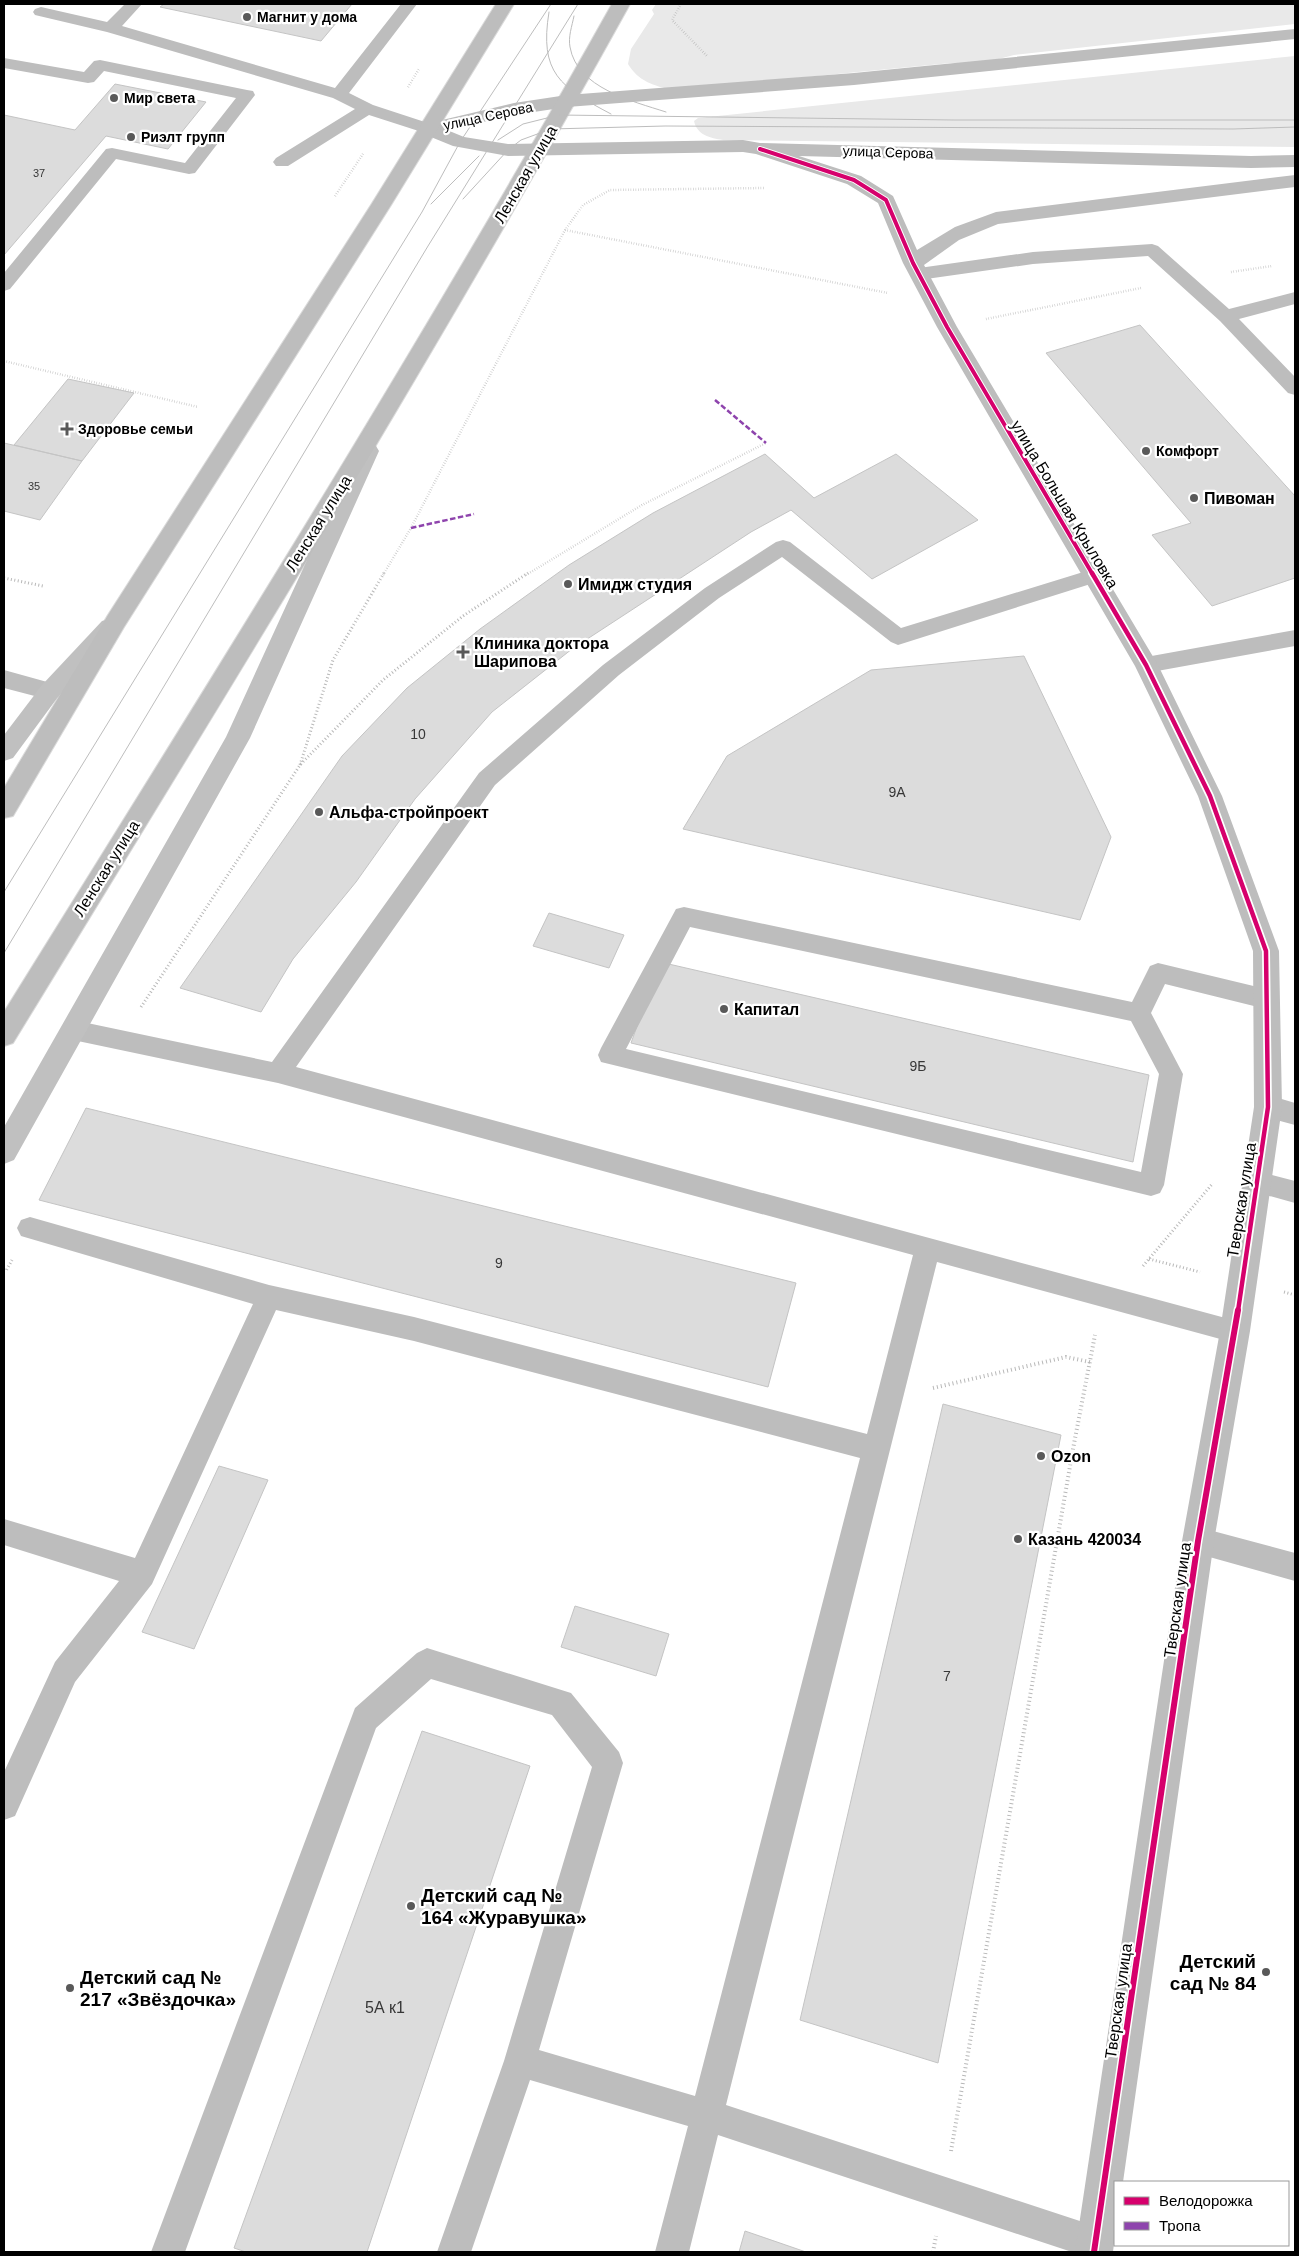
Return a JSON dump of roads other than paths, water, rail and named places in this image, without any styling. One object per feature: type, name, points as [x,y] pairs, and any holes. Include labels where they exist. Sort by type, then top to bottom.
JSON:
[{"type":"main road","points":[[4,1152],[238,738],[384,416]]},
{"type":"main road","points":[[4,752],[50,691],[116,621]]},
{"type":"street","points":[[4,809],[116,621],[428,129],[505,4]]},
{"type":"street","name":"Ленская улица","points":[[4,1035],[384,416],[539,151],[622,4]]},
{"type":"street","name":"улица Серова","points":[[428,129],[514,109],[567,102],[864,78],[1134,52],[1295,34]]},
{"type":"street","name":"улица Серова","points":[[428,129],[460,142],[489,148],[539,151],[744,146],[760,149],[1251,162],[1295,161]]},
{"type":"street","name":"улица Большая Крыловка","points":[[760,149],[854,180],[886,200],[916,268],[946,327],[1146,665],[1210,796],[1266,950]]},
{"type":"street","points":[[916,268],[947,237],[973,224],[996,218],[1227,192],[1295,181]]},
{"type":"street","points":[[4,679],[50,691]]},
{"type":"street","name":"Тверская улица","points":[[1094,2248],[1198,1541],[1235,1332],[1257,1182],[1282,1111],[1266,1000],[1266,950]]},
{"type":"lane","points":[[111,28],[134,4]]},
{"type":"lane","points":[[339,94],[409,4]]},
{"type":"lane","points":[[41,12],[111,28],[339,94],[367,109],[428,129]]},
{"type":"lane","points":[[4,63],[88,78],[100,66],[248,95],[189,169],[112,154],[4,284]]},
{"type":"lane","points":[[282,162],[367,109]]},
{"type":"lane","points":[[916,268],[1152,250],[1187,279],[1226,316],[1262,351],[1295,389]]},
{"type":"lane","points":[[1226,316],[1295,298]]},
{"type":"lane","points":[[278,1073],[487,779],[611,670],[712,593],[783,547],[898,637],[1093,576]]},
{"type":"lane","points":[[1146,665],[1295,638]]},
{"type":"lane","points":[[684,916],[1138,1013],[1171,1074],[1151,1185],[610,1056],[684,916]]},
{"type":"lane","points":[[1138,1013],[1158,973],[1266,1000]]},
{"type":"lane","points":[[73,1030],[278,1073],[1235,1332]]},
{"type":"lane","points":[[1257,1182],[1295,1192]]},
{"type":"lane","points":[[30,1228],[269,1297],[414,1329],[876,1449]]},
{"type":"lane","points":[[672,2252],[927,1250]]},
{"type":"lane","points":[[4,1805],[65,1672],[142,1574],[269,1297]]},
{"type":"lane","points":[[4,1532],[142,1574]]},
{"type":"lane","points":[[1198,1541],[1295,1567]]},
{"type":"lane","points":[[168,2252],[365,1718],[427,1663],[561,1703],[608,1763],[520,2061],[454,2252]]},
{"type":"lane","points":[[520,2061],[706,2115],[944,2194],[1094,2248]]},
{"type":"tram line","points":[[4,892],[422,212],[460,142],[551,4]]},
{"type":"tram line","points":[[548,53],[578,4]]},
{"type":"tram line","points":[[548,53],[549,12]]},
{"type":"tram line","points":[[574,16],[570,35],[570,47],[575,61],[583,73],[594,83],[608,91],[666,112]]},
{"type":"tram line","points":[[4,953],[428,246],[548,53]]},
{"type":"tram line","points":[[548,53],[557,76],[566,86],[611,114]]},
{"type":"tram line","points":[[498,140],[523,124],[559,115],[954,120],[1295,120]]},
{"type":"tram line","points":[[463,199],[508,150],[521,140],[551,129],[665,126],[1233,129],[1295,127]]},
{"type":"tram line","points":[[431,204],[479,156]]},
{"type":"place","name":"Магнит у дома","points":[[247,17]]},
{"type":"place","name":"Мир света","points":[[114,98]]},
{"type":"place","name":"Риэлт групп","points":[[131,137]]},
{"type":"place","name":"Здоровье семьи","points":[[67,429]]},
{"type":"place","name":"Комфорт","points":[[1146,451]]},
{"type":"place","name":"Пивоман","points":[[1194,498]]},
{"type":"place","name":"Имидж студия","points":[[568,584]]},
{"type":"place","name":"Клиника доктора Шарипова","points":[[463,652]]},
{"type":"place","name":"Альфа-стройпроект","points":[[319,812]]},
{"type":"place","name":"Капитал","points":[[724,1009]]},
{"type":"place","name":"Ozon","points":[[1041,1456]]},
{"type":"place","name":"Казань 420034","points":[[1018,1539]]},
{"type":"place","name":"Детский сад № 164 «Журавушка»","points":[[411,1906]]},
{"type":"place","name":"Детский сад № 84","points":[[1266,1972]]},
{"type":"place","name":"Детский сад № 217 «Звёздочка»","points":[[70,1988]]}]
